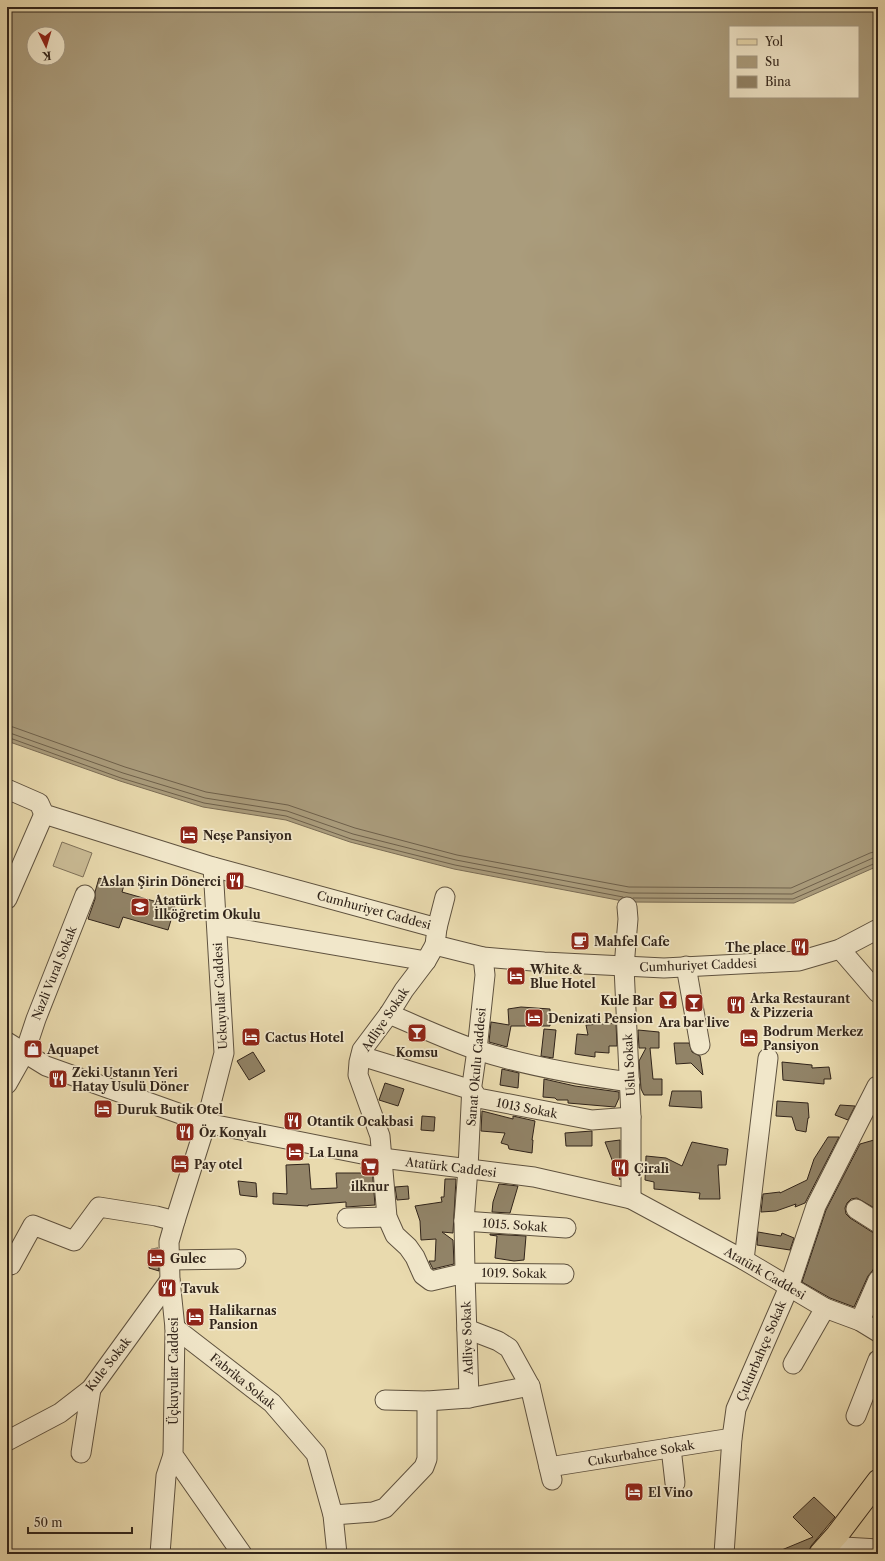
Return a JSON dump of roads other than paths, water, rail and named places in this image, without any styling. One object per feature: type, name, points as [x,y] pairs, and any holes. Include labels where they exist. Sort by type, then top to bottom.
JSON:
[{"type":"main road","points":[[824,1550],[878,1481]]},
{"type":"street","points":[[7,789],[39,803],[44,814],[7,899]]},
{"type":"street","name":"Cumhuriyet Caddesi","points":[[44,814],[436,936],[483,957],[624,967],[664,968],[799,961],[840,949],[878,929]]},
{"type":"street","name":"Uckuyular Caddesi","points":[[206,1123],[224,1053],[213,867]]},
{"type":"street","name":"Nazli Vural Sokak","points":[[7,1084],[25,1052],[36,1019],[85,895]]},
{"type":"street","name":"Adliye Sokak","points":[[444,897],[436,936],[426,961],[362,1050],[358,1075],[380,1136],[388,1217],[395,1235],[408,1247],[415,1257],[423,1275],[432,1281],[465,1273],[469,1398]]},
{"type":"street","name":"Uslu Sokak","points":[[627,908],[628,919],[624,967],[630,1082],[632,1199]]},
{"type":"street","points":[[216,925],[426,961]]},
{"type":"street","points":[[840,949],[878,993]]},
{"type":"street","name":"Sanat Okulu Caddesi","points":[[465,1273],[464,1221],[472,1090],[485,975],[483,957]]},
{"type":"street","points":[[686,966],[700,1045]]},
{"type":"street","points":[[389,1014],[477,1050],[511,1060],[586,1076],[630,1082]]},
{"type":"street","name":"Atatürk Caddesi","points":[[7,1042],[46,1066],[206,1123],[382,1158],[534,1177],[632,1199],[744,1260],[825,1308],[860,1322],[878,1332]]},
{"type":"street","name":"1013 Sokak","points":[[361,1056],[472,1090],[478,1098],[592,1120],[631,1117]]},
{"type":"street","points":[[744,1260],[768,1058]]},
{"type":"street","name":"Çukurbahçe Sokak","points":[[724,1554],[732,1438],[736,1409],[789,1287],[816,1206],[839,1158],[878,1086]]},
{"type":"street","name":"Üçkuyular Caddesi","points":[[160,1554],[166,1476],[173,1455],[175,1328],[170,1280],[169,1242],[174,1221],[206,1123]]},
{"type":"street","points":[[11,1265],[33,1225],[74,1241],[99,1207],[156,1216],[174,1221]]},
{"type":"street","points":[[856,1209],[878,1223]]},
{"type":"street","points":[[347,1218],[388,1217]]},
{"type":"street","name":"1015. Sokak","points":[[464,1221],[566,1228]]},
{"type":"street","points":[[169,1260],[236,1259]]},
{"type":"street","name":"1019. Sokak","points":[[465,1273],[564,1274]]},
{"type":"street","name":"Kule Sokak","points":[[7,1441],[60,1414],[91,1389],[170,1280]]},
{"type":"street","points":[[860,1322],[878,1280]]},
{"type":"street","points":[[793,1364],[825,1308]]},
{"type":"street","name":"Fabrika Sokak","points":[[175,1328],[272,1404],[316,1454],[333,1515],[337,1554]]},
{"type":"street","name":"Cukurbahce Sokak","points":[[467,1329],[498,1341],[509,1348],[530,1386],[550,1474],[671,1448],[732,1438]]},
{"type":"street","points":[[856,1416],[878,1360]]},
{"type":"street","points":[[385,1400],[428,1401],[469,1398],[530,1386]]},
{"type":"street","points":[[81,1453],[91,1389]]},
{"type":"street","points":[[333,1515],[373,1512],[385,1508],[424,1467],[427,1459],[428,1401]]},
{"type":"street","points":[[671,1448],[675,1483]]},
{"type":"street","points":[[173,1455],[242,1554]]},
{"type":"street","points":[[824,1550],[878,1549]]},
{"type":"water","points":[[7,7],[878,7],[878,866],[794,903],[628,902],[454,869],[350,842],[286,820],[203,807],[120,781],[7,741]]},
{"type":"place","name":"Neşe Pansiyon","points":[[189,835]]},
{"type":"place","name":"Aslan Şirin Dönerci","points":[[235,881]]},
{"type":"place","name":"Atatürk İlköğretim Okulu","points":[[140,907]]},
{"type":"place","name":"Mahfel Cafe","points":[[580,941]]},
{"type":"place","name":"The place","points":[[800,947]]},
{"type":"place","name":"White & Blue Hotel","points":[[516,976]]},
{"type":"place","name":"Kule Bar","points":[[668,1000]]},
{"type":"place","name":"Ara bar live","points":[[694,1003]]},
{"type":"place","name":"Arka Restaurant & Pizzeria","points":[[736,1005]]},
{"type":"place","name":"Denizati Pension","points":[[534,1018]]},
{"type":"place","name":"Komsu","points":[[417,1033]]},
{"type":"place","name":"Cactus Hotel","points":[[251,1037]]},
{"type":"place","name":"Bodrum Merkez Pansiyon","points":[[749,1038]]},
{"type":"place","name":"Aquapet","points":[[33,1049]]},
{"type":"place","name":"Zeki Ustanın Yeri Hatay Usulü Döner","points":[[58,1079]]},
{"type":"place","name":"Duruk Butik Otel","points":[[103,1109]]},
{"type":"place","name":"Otantik Ocakbasi","points":[[293,1121]]},
{"type":"place","name":"Öz Konyalı","points":[[185,1132]]},
{"type":"place","name":"La Luna","points":[[295,1152]]},
{"type":"place","name":"Pay otel","points":[[180,1164]]},
{"type":"place","name":"ilknur","points":[[370,1167]]},
{"type":"place","name":"Çirali","points":[[620,1168]]},
{"type":"place","name":"Gulec","points":[[156,1258]]},
{"type":"place","name":"Tavuk","points":[[167,1288]]},
{"type":"place","name":"Halikarnas Pansion","points":[[195,1317]]},
{"type":"place","name":"El Vino","points":[[634,1492]]}]
